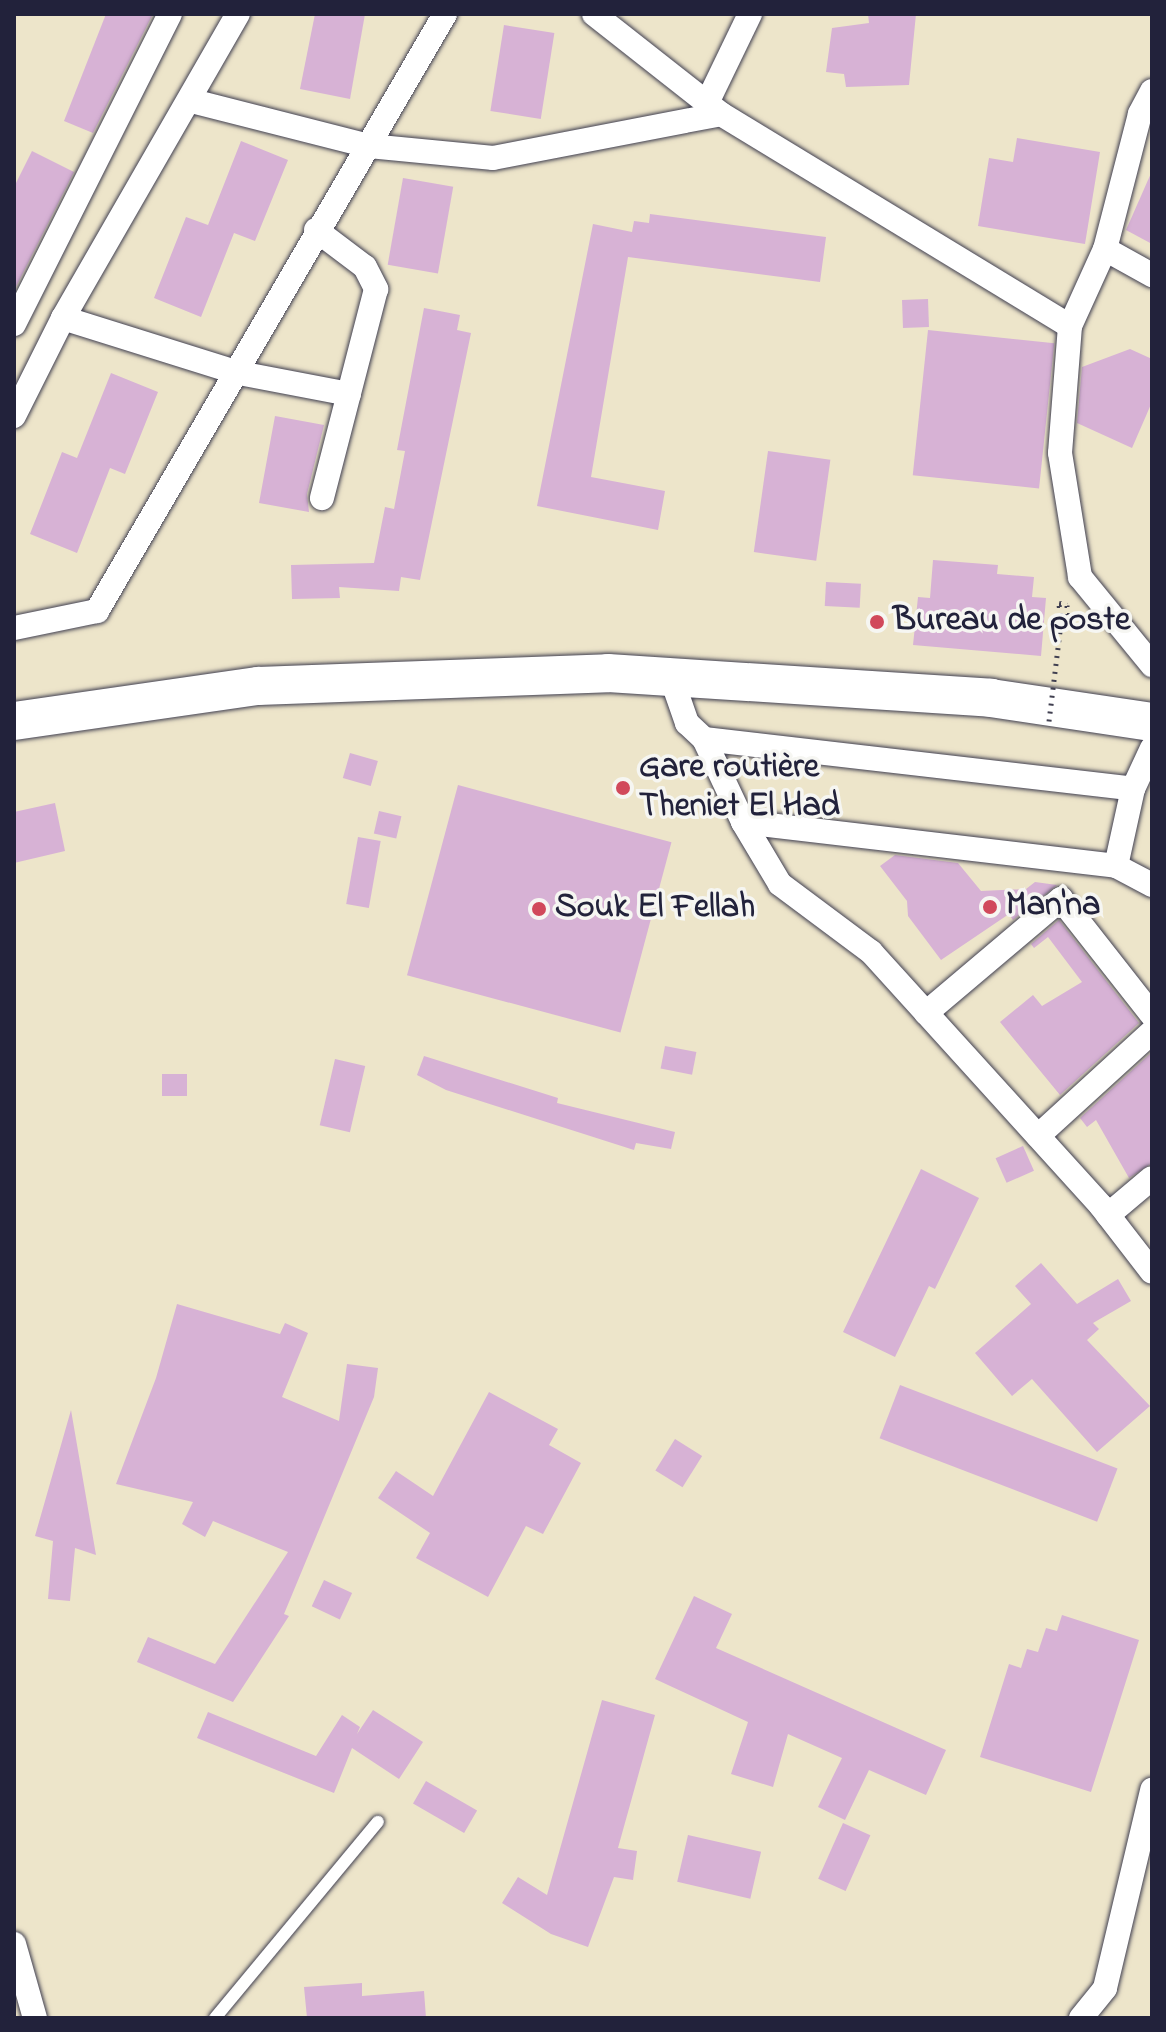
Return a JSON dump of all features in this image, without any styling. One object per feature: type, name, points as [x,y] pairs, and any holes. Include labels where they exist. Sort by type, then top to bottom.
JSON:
[{"type":"main road","points":[[14,721],[258,686],[608,673],[991,698],[1152,722]]},
{"type":"street","points":[[14,324],[170,14]]},
{"type":"street","points":[[14,416],[63,318],[192,101],[238,14]]},
{"type":"street","points":[[14,628],[97,611],[239,373],[316,230],[369,146],[445,14]]},
{"type":"street","points":[[714,108],[750,14]]},
{"type":"street","points":[[596,15],[714,108],[1070,326]]},
{"type":"street","points":[[1152,91],[1105,249],[1070,326],[1060,453],[1080,577],[1152,665]]},
{"type":"street","points":[[192,101],[369,146],[493,158],[714,108]]},
{"type":"street","points":[[316,230],[365,267],[376,289],[322,498]]},
{"type":"street","points":[[1105,249],[1152,275]]},
{"type":"street","points":[[63,318],[239,373],[349,394]]},
{"type":"street","points":[[671,677],[687,723],[704,739],[743,822],[780,884],[871,952],[1108,1215],[1152,1272]]},
{"type":"street","points":[[704,739],[1133,789]]},
{"type":"street","points":[[1116,866],[1133,789],[1152,748]]},
{"type":"street","points":[[743,822],[1116,866],[1152,885]]},
{"type":"street","points":[[926,1013],[1061,899],[1152,1015]]},
{"type":"street","points":[[1038,1136],[1152,1032]]},
{"type":"street","points":[[1108,1215],[1152,1178]]},
{"type":"street","points":[[1081,2018],[1105,1988],[1152,1790]]},
{"type":"street","points":[[14,1944],[35,2018]]},
{"type":"lane","points":[[215,2018],[378,1822]]},
{"type":"path","points":[[1049,721],[1061,623],[1059,603],[1067,605],[1068,628]]},
{"type":"building","points":[[106,14],[153,14],[93,133],[64,121]]},
{"type":"building","points":[[315,14],[365,14],[350,99],[300,89]]},
{"type":"building","points":[[868,14],[916,14],[909,85],[846,87],[844,74],[826,72],[832,28],[869,23]]},
{"type":"building","points":[[504,25],[554,33],[541,119],[490,111]]},
{"type":"building","points":[[1017,138],[1100,152],[1085,244],[978,226],[989,158],[1013,162]]},
{"type":"building","points":[[241,141],[288,160],[255,241],[234,233],[201,317],[154,298],[186,217],[208,225]]},
{"type":"building","points":[[32,151],[74,172],[14,291],[14,187]]},
{"type":"building","points":[[1152,171],[1152,244],[1126,230]]},
{"type":"building","points":[[403,178],[453,187],[438,274],[388,265]]},
{"type":"building","points":[[650,214],[826,237],[820,282],[628,257],[591,477],[665,491],[658,530],[537,506],[593,224],[632,232],[634,221],[649,223]]},
{"type":"building","points":[[928,299],[929,327],[903,328],[902,300]]},
{"type":"building","points":[[424,308],[460,315],[457,330],[471,333],[420,580],[401,577],[399,591],[339,587],[340,598],[292,599],[291,565],[374,563],[385,507],[394,509],[405,451],[397,450]]},
{"type":"building","points":[[928,330],[1054,343],[1039,488],[913,475]]},
{"type":"building","points":[[1130,349],[1152,359],[1152,402],[1132,448],[1077,423],[1082,367]]},
{"type":"building","points":[[111,373],[158,392],[125,474],[110,468],[77,553],[30,534],[62,452],[77,458]]},
{"type":"building","points":[[275,416],[324,425],[307,494],[309,512],[259,503]]},
{"type":"building","points":[[768,451],[830,460],[816,561],[754,552]]},
{"type":"building","points":[[933,560],[998,565],[997,574],[1034,577],[1032,597],[1046,598],[1041,656],[913,645],[918,597],[930,598]]},
{"type":"building","points":[[826,582],[861,584],[860,608],[825,606]]},
{"type":"building","points":[[350,753],[378,761],[371,786],[343,778]]},
{"type":"building","name":"Souk El Fellah","points":[[458,785],[671,842],[620,1032],[407,975]]},
{"type":"building","points":[[55,803],[65,851],[14,863],[14,812]]},
{"type":"building","points":[[379,811],[401,816],[396,839],[374,833]]},
{"type":"building","points":[[358,837],[381,841],[369,908],[346,904]]},
{"type":"building","name":"Man'na","points":[[895,855],[958,863],[981,891],[1026,889],[1035,882],[1057,885],[1013,920],[1009,914],[941,960],[908,916],[907,901],[880,866]]},
{"type":"building","points":[[1059,920],[1139,1023],[1060,1095],[1000,1022],[1033,995],[1042,1006],[1082,982],[1048,937],[1034,948],[1031,944]]},
{"type":"building","points":[[665,1046],[696,1052],[692,1075],[661,1069]]},
{"type":"building","points":[[1152,1052],[1152,1163],[1129,1178],[1096,1120],[1087,1127],[1080,1118]]},
{"type":"building","points":[[424,1056],[558,1098],[557,1103],[675,1132],[671,1149],[636,1143],[634,1150],[446,1090],[417,1075]]},
{"type":"building","points":[[335,1059],[365,1066],[350,1132],[320,1125]]},
{"type":"building","points":[[162,1074],[187,1074],[187,1096],[162,1096]]},
{"type":"building","points":[[1023,1146],[1034,1171],[1007,1183],[996,1158]]},
{"type":"building","points":[[921,1169],[979,1198],[935,1289],[929,1286],[895,1357],[843,1332]]},
{"type":"building","points":[[1041,1263],[1077,1304],[1118,1279],[1131,1301],[1093,1323],[1099,1329],[1087,1340],[1150,1406],[1097,1452],[1032,1379],[1012,1396],[975,1353],[1031,1304],[1015,1286]]},
{"type":"building","points":[[177,1304],[280,1334],[285,1323],[308,1333],[282,1397],[339,1421],[347,1364],[378,1368],[374,1397],[284,1614],[289,1616],[233,1702],[137,1662],[148,1637],[215,1664],[288,1552],[213,1521],[205,1537],[182,1524],[193,1502],[116,1484],[156,1378]]},
{"type":"building","points":[[900,1385],[1118,1468],[1097,1522],[880,1438]]},
{"type":"building","points":[[489,1392],[558,1429],[549,1445],[581,1463],[543,1534],[526,1526],[488,1597],[416,1558],[430,1533],[378,1498],[396,1471],[433,1496]]},
{"type":"building","points":[[71,1410],[96,1555],[75,1548],[70,1601],[48,1599],[53,1541],[35,1536]]},
{"type":"building","points":[[675,1439],[702,1456],[683,1487],[655,1470]]},
{"type":"building","points":[[324,1580],[352,1593],[340,1619],[312,1606]]},
{"type":"building","points":[[694,1596],[732,1614],[716,1648],[946,1750],[926,1795],[869,1770],[845,1820],[818,1807],[842,1758],[788,1734],[773,1787],[731,1774],[748,1722],[655,1679]]},
{"type":"building","points":[[1062,1615],[1139,1640],[1091,1792],[980,1757],[1009,1664],[1021,1668],[1027,1649],[1038,1652],[1046,1628],[1057,1631]]},
{"type":"building","points":[[602,1700],[655,1715],[618,1848],[637,1851],[633,1880],[614,1877],[588,1947],[551,1934],[502,1903],[518,1877],[547,1895]]},
{"type":"building","points":[[373,1710],[423,1742],[399,1779],[352,1748],[334,1793],[197,1738],[208,1712],[316,1756],[342,1715],[360,1727],[357,1734]]},
{"type":"building","points":[[426,1781],[477,1810],[464,1833],[413,1804]]},
{"type":"building","points":[[843,1823],[870,1835],[846,1891],[818,1879]]},
{"type":"building","points":[[688,1835],[761,1852],[750,1899],[677,1882]]},
{"type":"building","points":[[362,1983],[362,1996],[424,1991],[426,2018],[307,2018],[304,1987]]},
{"type":"place","name":"Bureau de poste","points":[[877,622]]},
{"type":"place","name":"Gare routière Theniet El Had","points":[[623,788]]},
{"type":"place","name":"Man'na","points":[[990,907]]},
{"type":"place","name":"Souk El Fellah","points":[[539,909]]}]
